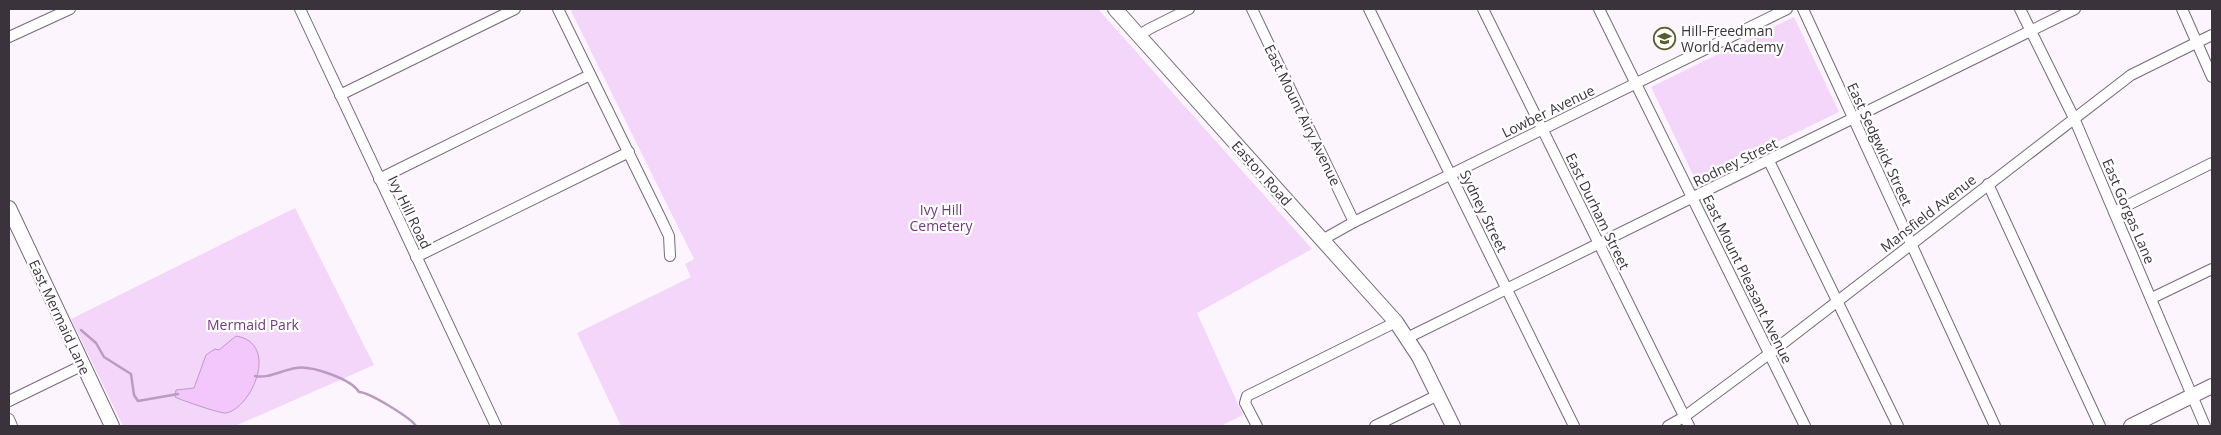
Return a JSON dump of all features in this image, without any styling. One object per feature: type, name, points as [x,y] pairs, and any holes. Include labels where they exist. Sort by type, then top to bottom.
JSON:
[{"type":"main road","name":"Easton Road","points":[[1115,9],[1396,322],[1407,338]]},
{"type":"main road","name":"East Mermaid Lane","points":[[9,208],[112,426]]},
{"type":"main road","points":[[1407,338],[1438,395],[1452,426]]},
{"type":"main road","points":[[2131,426],[2212,386]]},
{"type":"street","points":[[9,37],[70,9]]},
{"type":"street","name":"Ivy Hill Road","points":[[300,9],[378,179],[496,426]]},
{"type":"street","points":[[340,95],[515,9]]},
{"type":"street","points":[[558,9],[669,236],[670,256]]},
{"type":"street","points":[[1138,36],[1189,9]]},
{"type":"street","name":"East Mount Airy Avenue","points":[[1252,9],[1354,222]]},
{"type":"street","name":"Sydney Street","points":[[1369,9],[1574,426]]},
{"type":"street","name":"East Durham Street","points":[[1483,9],[1686,422]]},
{"type":"street","name":"East Mount Pleasant Avenue","points":[[1599,9],[1805,426]]},
{"type":"street","name":"Lowber Avenue","points":[[1322,240],[1354,222],[1542,128],[1788,9]]},
{"type":"street","name":"East Sedgwick Street","points":[[1803,9],[1995,426]]},
{"type":"street","name":"East Gorgas Lane","points":[[2020,9],[2074,118],[2205,426]]},
{"type":"street","name":"Rodney Street","points":[[1407,338],[2075,9]]},
{"type":"street","points":[[2182,9],[2212,77]]},
{"type":"street","name":"Mansfield Avenue","points":[[1668,426],[1686,422],[1837,301],[2131,76],[2212,35]]},
{"type":"street","points":[[378,179],[590,75]]},
{"type":"street","points":[[416,257],[628,152]]},
{"type":"street","points":[[1769,161],[1898,426]]},
{"type":"street","points":[[2114,212],[2212,164]]},
{"type":"street","points":[[1988,184],[2100,426]]},
{"type":"street","points":[[2152,298],[2212,269]]},
{"type":"street","points":[[1257,426],[1245,403],[1245,398],[1396,322]]},
{"type":"street","points":[[9,402],[83,365]]},
{"type":"street","points":[[1375,426],[1438,395]]},
{"type":"street","points":[[9,419],[12,426]]},
{"type":"green space","name":"Ivy Hill Cemetery","points":[[575,9],[1098,9],[1312,249],[1197,313],[1243,415],[1221,426],[621,426],[577,333],[691,277],[685,264],[694,259],[571,11]]},
{"type":"green space","points":[[1794,17],[1839,112],[1696,181],[1651,87]]},
{"type":"green space","name":"Mermaid Park","points":[[295,208],[374,365],[235,426],[123,426],[71,319]]},
{"type":"shaded area","points":[[236,336],[249,341],[257,350],[259,362],[252,388],[245,400],[236,409],[223,413],[175,397],[176,390],[194,388],[206,355],[215,349],[219,350]]},
{"type":"waterway","points":[[81,330],[96,343],[104,357],[131,374],[134,395],[138,401],[178,394]]},
{"type":"waterway","points":[[255,376],[260,377],[296,368],[311,369],[330,374],[348,382],[359,392],[389,406],[416,426]]},
{"type":"place","name":"Hill-Freedman World Academy","points":[[1665,38]]}]
